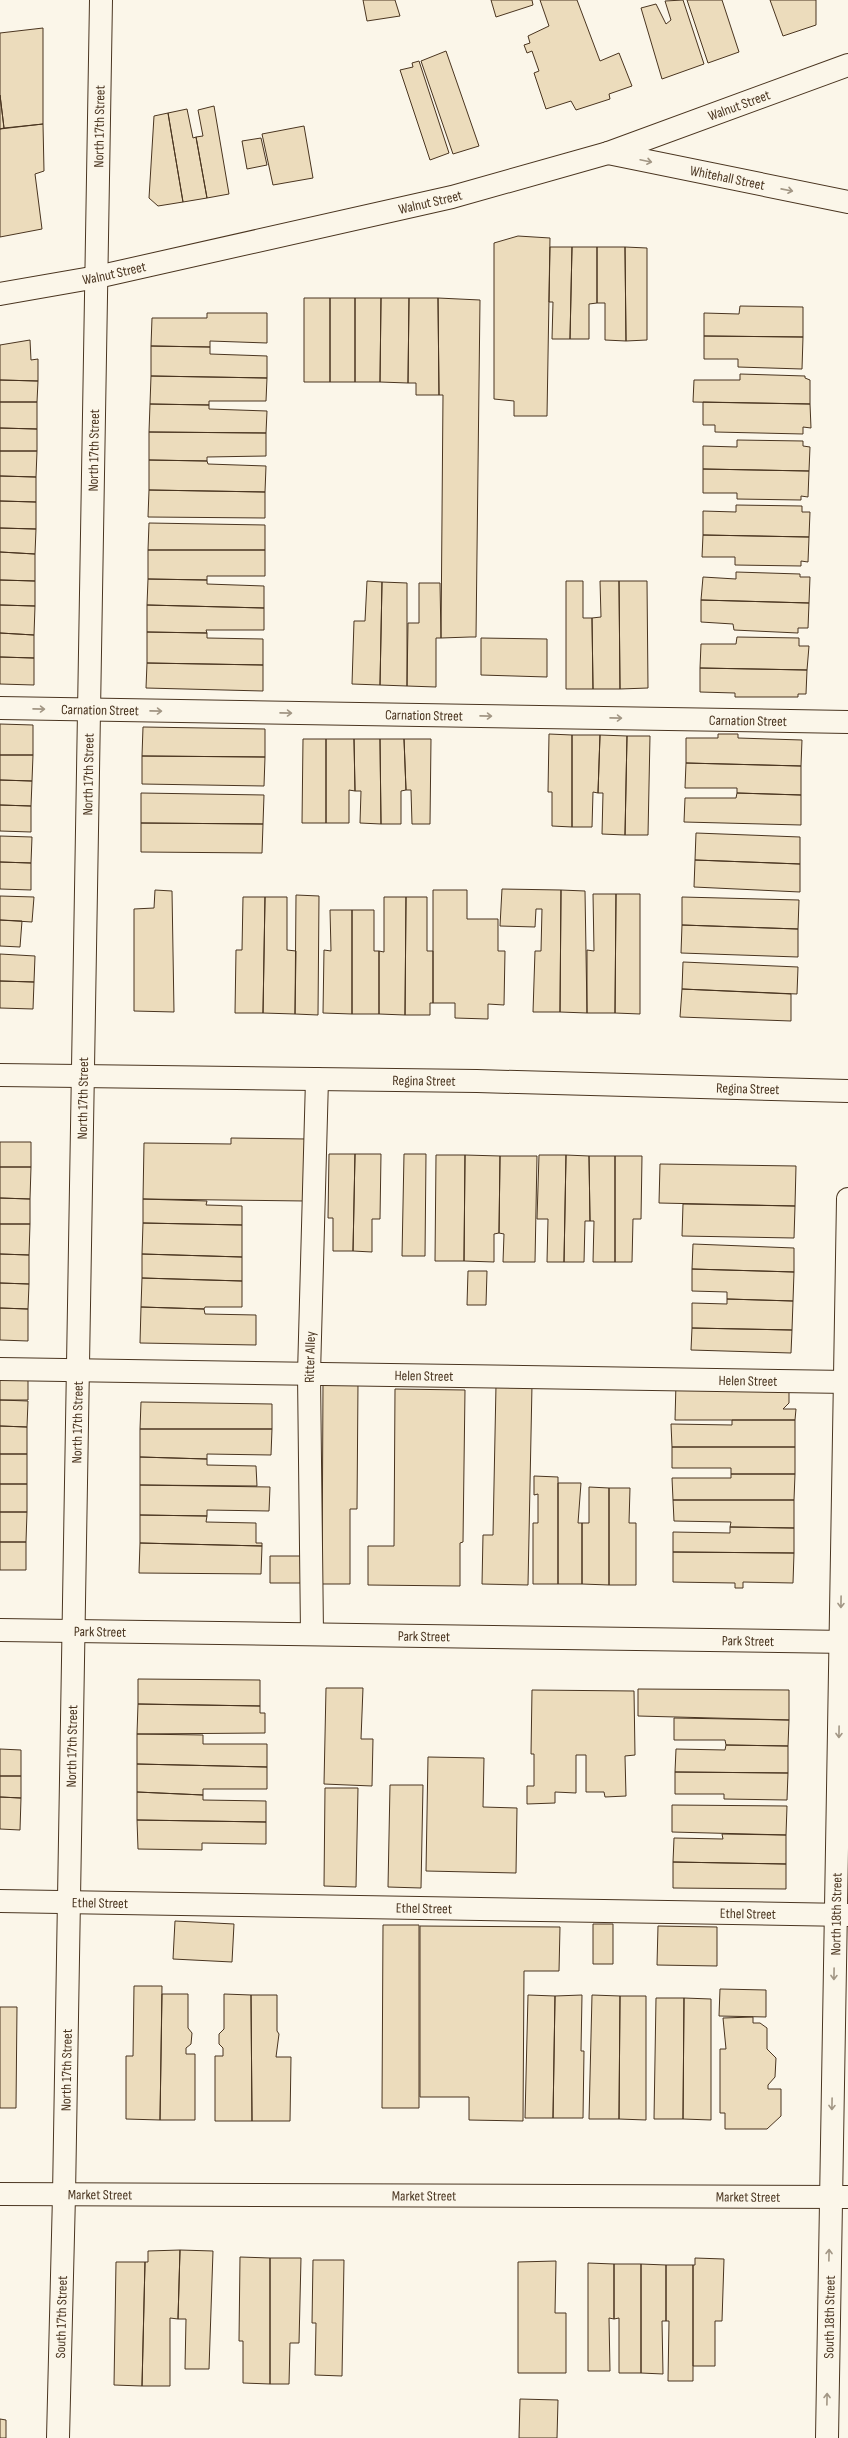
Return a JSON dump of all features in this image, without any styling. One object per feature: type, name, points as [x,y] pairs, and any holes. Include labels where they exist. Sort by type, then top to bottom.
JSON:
[{"type":"street","name":"North 17th Street","points":[[64,2196],[101,0]]},
{"type":"street","name":"Walnut Street","points":[[0,294],[97,277],[452,197],[608,153],[848,65]]},
{"type":"street","name":"Whitehall Street","points":[[608,153],[848,202]]},
{"type":"street","name":"Carnation Street","points":[[0,708],[848,722]]},
{"type":"street","name":"Regina Street","points":[[0,1075],[477,1081],[848,1091]]},
{"type":"street","name":"Ritter Alley","points":[[312,1634],[309,1374],[317,1079]]},
{"type":"street","name":"North 18th Street","points":[[839,2196],[848,1200]]},
{"type":"street","name":"Helen Street","points":[[0,1369],[846,1382]]},
{"type":"street","name":"Park Street","points":[[0,1630],[844,1642]]},
{"type":"street","name":"Ethel Street","points":[[0,1901],[842,1915]]},
{"type":"street","name":"Market Street","points":[[0,2194],[64,2196],[839,2196]]},
{"type":"street","name":"South 17th Street","points":[[58,2438],[64,2196]]},
{"type":"street","name":"South 18th Street","points":[[826,2438],[839,2196]]},
{"type":"building","points":[[363,0],[395,0],[400,16],[367,21]]},
{"type":"building","points":[[491,0],[532,0],[533,5],[496,17]]},
{"type":"building","points":[[540,0],[577,0],[600,61],[619,53],[632,86],[609,94],[610,99],[576,110],[571,101],[546,109],[534,73],[539,71],[532,51],[527,53],[524,45],[530,43],[528,36],[549,26]]},
{"type":"building","points":[[683,0],[704,64],[662,79],[641,8],[656,4],[666,24],[671,20],[665,1]]},
{"type":"building","points":[[687,0],[722,0],[739,52],[708,63]]},
{"type":"building","points":[[770,0],[816,0],[816,25],[783,36]]},
{"type":"building","points":[[43,28],[43,124],[4,128],[0,95],[0,33]]},
{"type":"building","points":[[446,51],[479,146],[453,154],[421,61]]},
{"type":"building","points":[[419,61],[449,153],[430,160],[400,70],[413,67],[412,63]]},
{"type":"building","points":[[0,95],[4,128],[0,129]]},
{"type":"building","points":[[214,106],[229,194],[207,198],[196,137],[203,136],[198,110]]},
{"type":"building","points":[[187,109],[193,138],[196,137],[207,198],[183,202],[168,113]]},
{"type":"building","points":[[168,113],[183,202],[158,206],[149,198],[154,116]]},
{"type":"building","points":[[43,124],[44,171],[35,174],[42,229],[0,237],[0,129]]},
{"type":"building","points":[[304,126],[313,178],[273,185],[262,134]]},
{"type":"building","points":[[261,138],[267,165],[247,169],[242,141]]},
{"type":"building","points":[[518,236],[550,238],[547,416],[514,416],[514,401],[494,399],[494,243]]},
{"type":"building","points":[[550,247],[572,247],[570,339],[552,339],[553,302],[549,302]]},
{"type":"building","points":[[572,247],[597,247],[597,303],[589,304],[589,339],[570,339]]},
{"type":"building","points":[[597,247],[625,247],[626,341],[605,340],[605,303],[597,303]]},
{"type":"building","points":[[625,247],[647,248],[647,340],[626,341]]},
{"type":"building","points":[[304,298],[330,298],[330,382],[304,382]]},
{"type":"building","points":[[330,298],[355,298],[355,382],[330,382]]},
{"type":"building","points":[[355,298],[381,298],[380,382],[355,382]]},
{"type":"building","points":[[381,298],[409,298],[408,383],[380,382]]},
{"type":"building","points":[[409,298],[438,298],[439,395],[416,395],[416,383],[408,383]]},
{"type":"building","points":[[438,298],[480,300],[476,637],[441,638],[443,395],[439,395]]},
{"type":"building","points":[[740,306],[803,307],[803,337],[704,336],[704,313],[739,314]]},
{"type":"building","points":[[207,313],[267,313],[267,343],[210,341],[210,347],[151,346],[152,318],[207,318]]},
{"type":"building","points":[[704,336],[803,337],[802,369],[738,367],[738,359],[704,359]]},
{"type":"building","points":[[30,340],[31,360],[38,359],[38,381],[0,380],[0,345]]},
{"type":"building","points":[[151,346],[210,347],[210,354],[267,356],[267,378],[151,376]]},
{"type":"building","points":[[740,374],[805,376],[805,378],[810,380],[810,404],[693,402],[694,380],[740,380]]},
{"type":"building","points":[[151,376],[267,378],[266,401],[209,401],[209,405],[150,404]]},
{"type":"building","points":[[0,380],[38,381],[37,402],[0,402]]},
{"type":"building","points":[[0,402],[37,402],[37,429],[0,428]]},
{"type":"building","points":[[703,402],[810,404],[811,428],[803,427],[803,434],[715,432],[715,425],[703,425]]},
{"type":"building","points":[[150,404],[209,405],[209,409],[267,411],[266,433],[149,432]]},
{"type":"building","points":[[0,428],[37,429],[37,451],[0,451]]},
{"type":"building","points":[[149,432],[266,433],[266,456],[207,457],[207,461],[149,460]]},
{"type":"building","points":[[737,440],[803,441],[803,446],[810,447],[809,471],[703,469],[703,446],[737,447]]},
{"type":"building","points":[[0,451],[37,451],[36,477],[0,476]]},
{"type":"building","points":[[149,460],[207,461],[208,464],[266,466],[265,492],[149,490]]},
{"type":"building","points":[[703,469],[809,471],[808,497],[801,496],[801,500],[737,499],[737,493],[703,493]]},
{"type":"building","points":[[0,476],[36,477],[36,502],[0,501]]},
{"type":"building","points":[[149,490],[265,492],[265,518],[148,517]]},
{"type":"building","points":[[0,501],[36,502],[36,529],[0,528]]},
{"type":"building","points":[[736,505],[802,506],[802,512],[810,512],[809,537],[703,535],[703,511],[736,512]]},
{"type":"building","points":[[149,523],[265,525],[265,550],[148,550]]},
{"type":"building","points":[[0,528],[36,529],[35,554],[0,552]]},
{"type":"building","points":[[703,535],[809,537],[808,562],[801,561],[801,566],[735,565],[735,557],[702,557]]},
{"type":"building","points":[[148,550],[265,550],[265,576],[207,576],[207,580],[148,579]]},
{"type":"building","points":[[0,552],[35,554],[35,581],[0,580]]},
{"type":"building","points":[[736,572],[800,574],[800,577],[810,577],[809,603],[701,600],[703,577],[736,579]]},
{"type":"building","points":[[148,579],[207,580],[207,584],[264,586],[264,608],[147,605]]},
{"type":"building","points":[[0,580],[35,581],[35,606],[0,605]]},
{"type":"building","points":[[367,581],[382,582],[380,685],[352,684],[354,621],[365,621]]},
{"type":"building","points":[[566,581],[583,581],[583,618],[592,618],[593,689],[566,689]]},
{"type":"building","points":[[600,581],[619,581],[620,689],[593,689],[592,618],[601,617]]},
{"type":"building","points":[[619,581],[647,581],[648,688],[620,689]]},
{"type":"building","points":[[382,582],[407,583],[407,686],[380,685]]},
{"type":"building","points":[[419,583],[440,583],[441,638],[436,638],[436,687],[407,686],[408,623],[419,623]]},
{"type":"building","points":[[701,600],[809,603],[808,628],[798,628],[798,633],[734,630],[733,624],[701,622]]},
{"type":"building","points":[[0,605],[35,606],[34,635],[0,633]]},
{"type":"building","points":[[147,605],[264,608],[264,630],[206,630],[207,633],[147,632]]},
{"type":"building","points":[[147,632],[207,633],[207,638],[263,639],[263,665],[147,663]]},
{"type":"building","points":[[0,633],[34,635],[34,658],[0,657]]},
{"type":"building","points":[[737,637],[799,638],[799,646],[809,646],[807,670],[700,668],[701,644],[736,644]]},
{"type":"building","points":[[481,638],[547,639],[547,677],[481,675]]},
{"type":"building","points":[[0,657],[34,658],[34,685],[0,684]]},
{"type":"building","points":[[147,663],[263,665],[263,691],[146,688]]},
{"type":"building","points":[[700,668],[807,670],[806,694],[798,694],[798,697],[735,697],[735,693],[700,692]]},
{"type":"building","points":[[0,724],[33,725],[33,755],[0,755]]},
{"type":"building","points":[[143,727],[265,729],[265,757],[142,756]]},
{"type":"building","points":[[549,734],[572,735],[572,827],[552,826],[552,792],[548,792]]},
{"type":"building","points":[[718,734],[738,734],[738,738],[802,740],[801,766],[686,763],[686,738],[718,738]]},
{"type":"building","points":[[572,735],[600,735],[598,793],[593,792],[592,827],[572,827]]},
{"type":"building","points":[[600,735],[627,736],[625,835],[602,834],[603,793],[598,793]]},
{"type":"building","points":[[627,736],[650,736],[648,835],[625,835]]},
{"type":"building","points":[[303,739],[326,739],[326,823],[302,823]]},
{"type":"building","points":[[326,739],[354,739],[355,791],[349,790],[349,823],[326,823]]},
{"type":"building","points":[[354,739],[380,739],[381,824],[360,823],[361,791],[355,791]]},
{"type":"building","points":[[380,739],[404,739],[406,790],[401,791],[401,824],[381,824]]},
{"type":"building","points":[[404,739],[431,739],[430,824],[412,824],[411,790],[406,790]]},
{"type":"building","points":[[0,755],[33,755],[32,781],[0,780]]},
{"type":"building","points":[[142,756],[265,757],[264,786],[142,784]]},
{"type":"building","points":[[686,763],[801,766],[801,795],[737,793],[737,788],[685,788]]},
{"type":"building","points":[[0,780],[32,781],[31,806],[0,805]]},
{"type":"building","points":[[141,793],[264,795],[263,824],[141,823]]},
{"type":"building","points":[[737,793],[801,795],[801,825],[684,822],[685,798],[736,798]]},
{"type":"building","points":[[0,805],[31,806],[31,832],[0,831]]},
{"type":"building","points":[[141,823],[263,824],[262,853],[141,852]]},
{"type":"building","points":[[696,833],[800,837],[800,864],[695,860]]},
{"type":"building","points":[[0,836],[32,837],[31,863],[0,862]]},
{"type":"building","points":[[695,860],[800,864],[800,892],[694,887]]},
{"type":"building","points":[[0,862],[31,863],[31,890],[0,889]]},
{"type":"building","points":[[502,889],[561,890],[560,1012],[533,1012],[535,951],[541,951],[542,909],[536,909],[535,927],[500,926]]},
{"type":"building","points":[[155,890],[172,891],[174,1012],[134,1011],[134,909],[154,908]]},
{"type":"building","points":[[433,890],[467,890],[467,919],[498,919],[498,951],[505,951],[504,1005],[488,1004],[488,1019],[455,1018],[455,1003],[433,1003]]},
{"type":"building","points":[[561,890],[585,891],[587,1013],[560,1012]]},
{"type":"building","points":[[593,894],[616,894],[615,1013],[587,1013],[587,950],[594,951]]},
{"type":"building","points":[[616,894],[640,894],[640,1014],[615,1013]]},
{"type":"building","points":[[296,895],[319,896],[318,1015],[295,1014]]},
{"type":"building","points":[[0,896],[34,897],[32,922],[0,920]]},
{"type":"building","points":[[243,897],[265,897],[263,1013],[235,1013],[236,950],[242,950]]},
{"type":"building","points":[[265,897],[287,897],[287,950],[296,951],[295,1014],[263,1013]]},
{"type":"building","points":[[384,897],[406,897],[405,1015],[379,1014],[379,951],[384,952]]},
{"type":"building","points":[[406,897],[427,897],[427,951],[433,951],[433,1003],[430,1003],[430,1015],[405,1015]]},
{"type":"building","points":[[682,897],[799,900],[798,929],[682,925]]},
{"type":"building","points":[[330,910],[352,910],[352,1014],[323,1013],[324,950],[331,951]]},
{"type":"building","points":[[352,910],[374,910],[374,951],[379,951],[379,1014],[352,1014]]},
{"type":"building","points":[[0,920],[22,921],[20,947],[0,946]]},
{"type":"building","points":[[682,925],[798,929],[798,957],[681,953]]},
{"type":"building","points":[[0,954],[35,956],[34,982],[0,981]]},
{"type":"building","points":[[683,962],[798,967],[797,994],[682,989]]},
{"type":"building","points":[[0,981],[34,982],[33,1009],[0,1008]]},
{"type":"building","points":[[682,989],[791,994],[791,1021],[680,1017]]},
{"type":"building","points":[[231,1138],[307,1139],[305,1201],[143,1199],[144,1143],[231,1144]]},
{"type":"building","points":[[0,1142],[31,1142],[31,1167],[0,1167]]},
{"type":"building","points":[[329,1154],[355,1154],[353,1251],[333,1251],[333,1218],[328,1218]]},
{"type":"building","points":[[355,1154],[381,1154],[380,1219],[372,1219],[372,1252],[353,1251]]},
{"type":"building","points":[[404,1154],[426,1154],[425,1256],[402,1256]]},
{"type":"building","points":[[436,1155],[465,1155],[464,1261],[435,1261]]},
{"type":"building","points":[[465,1155],[500,1156],[499,1233],[494,1234],[494,1262],[464,1261]]},
{"type":"building","points":[[539,1155],[566,1155],[564,1262],[547,1262],[548,1219],[537,1219]]},
{"type":"building","points":[[566,1155],[589,1156],[590,1221],[585,1221],[584,1262],[564,1262]]},
{"type":"building","points":[[500,1156],[537,1156],[535,1262],[503,1262],[504,1234],[499,1233]]},
{"type":"building","points":[[589,1156],[615,1156],[615,1262],[593,1262],[594,1221],[590,1221]]},
{"type":"building","points":[[615,1156],[642,1156],[641,1219],[633,1219],[632,1262],[615,1262]]},
{"type":"building","points":[[660,1164],[796,1166],[795,1206],[659,1203]]},
{"type":"building","points":[[0,1167],[31,1167],[30,1199],[0,1198]]},
{"type":"building","points":[[0,1198],[30,1199],[30,1224],[0,1224]]},
{"type":"building","points":[[143,1199],[207,1201],[206,1205],[242,1206],[242,1225],[143,1223]]},
{"type":"building","points":[[683,1204],[795,1206],[794,1238],[682,1236]]},
{"type":"building","points":[[143,1223],[242,1225],[242,1257],[142,1254]]},
{"type":"building","points":[[0,1224],[30,1224],[29,1255],[0,1254]]},
{"type":"building","points":[[693,1244],[794,1248],[794,1272],[692,1269]]},
{"type":"building","points":[[0,1254],[29,1255],[29,1284],[0,1283]]},
{"type":"building","points":[[142,1254],[242,1257],[242,1281],[142,1278]]},
{"type":"building","points":[[692,1269],[794,1272],[793,1301],[727,1299],[727,1292],[692,1291]]},
{"type":"building","points":[[468,1271],[487,1271],[486,1305],[467,1305]]},
{"type":"building","points":[[142,1278],[242,1281],[242,1307],[205,1307],[204,1309],[141,1307]]},
{"type":"building","points":[[0,1283],[29,1284],[28,1309],[0,1308]]},
{"type":"building","points":[[727,1299],[793,1301],[792,1330],[692,1328],[692,1303],[727,1304]]},
{"type":"building","points":[[141,1307],[204,1309],[205,1314],[256,1315],[256,1345],[140,1343]]},
{"type":"building","points":[[0,1308],[28,1309],[28,1341],[0,1340]]},
{"type":"building","points":[[692,1328],[792,1330],[791,1353],[691,1350]]},
{"type":"building","points":[[0,1372],[28,1373],[28,1400],[0,1400]]},
{"type":"building","points":[[323,1383],[358,1383],[357,1509],[350,1509],[350,1584],[322,1584]]},
{"type":"building","points":[[676,1383],[785,1388],[789,1393],[789,1403],[783,1409],[796,1409],[795,1420],[675,1420]]},
{"type":"building","points":[[496,1385],[532,1385],[528,1585],[482,1584],[483,1535],[493,1535]]},
{"type":"building","points":[[395,1389],[465,1390],[463,1542],[460,1543],[460,1586],[368,1585],[368,1546],[394,1546]]},
{"type":"building","points":[[0,1400],[28,1401],[27,1427],[0,1426]]},
{"type":"building","points":[[141,1402],[272,1404],[272,1429],[140,1429]]},
{"type":"building","points":[[732,1420],[795,1420],[795,1447],[672,1447],[671,1424],[732,1425]]},
{"type":"building","points":[[0,1426],[27,1427],[27,1454],[0,1454]]},
{"type":"building","points":[[140,1429],[272,1429],[271,1455],[207,1454],[207,1459],[140,1457]]},
{"type":"building","points":[[672,1447],[795,1447],[795,1474],[731,1474],[731,1468],[672,1468]]},
{"type":"building","points":[[0,1454],[27,1454],[27,1484],[0,1484]]},
{"type":"building","points":[[140,1457],[207,1459],[207,1465],[256,1466],[257,1486],[140,1485]]},
{"type":"building","points":[[731,1474],[795,1474],[794,1500],[673,1500],[672,1478],[731,1478]]},
{"type":"building","points":[[534,1476],[558,1477],[558,1584],[533,1584],[533,1523],[538,1523],[538,1494],[534,1495]]},
{"type":"building","points":[[558,1483],[581,1483],[578,1523],[582,1523],[582,1584],[558,1584]]},
{"type":"building","points":[[0,1484],[27,1484],[27,1512],[0,1512]]},
{"type":"building","points":[[140,1485],[270,1487],[269,1511],[207,1510],[207,1516],[140,1515]]},
{"type":"building","points":[[589,1487],[609,1488],[609,1585],[582,1584],[582,1523],[589,1523]]},
{"type":"building","points":[[609,1488],[630,1488],[629,1523],[636,1523],[636,1585],[609,1585]]},
{"type":"building","points":[[673,1500],[794,1500],[794,1528],[730,1527],[731,1522],[674,1521]]},
{"type":"building","points":[[0,1512],[27,1512],[26,1542],[0,1542]]},
{"type":"building","points":[[140,1515],[207,1516],[206,1522],[256,1523],[256,1543],[262,1543],[262,1546],[140,1543]]},
{"type":"building","points":[[730,1527],[794,1528],[794,1553],[673,1552],[673,1532],[730,1533]]},
{"type":"building","points":[[0,1542],[26,1542],[26,1570],[0,1570]]},
{"type":"building","points":[[140,1543],[262,1546],[261,1574],[139,1573]]},
{"type":"building","points":[[673,1552],[794,1553],[793,1583],[743,1582],[743,1588],[735,1588],[735,1583],[673,1582]]},
{"type":"building","points":[[270,1556],[301,1556],[301,1583],[270,1583]]},
{"type":"building","points":[[138,1679],[260,1680],[260,1706],[138,1704]]},
{"type":"building","points":[[326,1688],[363,1688],[361,1739],[373,1739],[372,1786],[324,1784]]},
{"type":"building","points":[[638,1689],[789,1690],[789,1720],[638,1716]]},
{"type":"building","points":[[532,1690],[634,1691],[635,1755],[625,1756],[626,1796],[605,1797],[604,1792],[586,1792],[586,1755],[576,1755],[576,1793],[555,1792],[555,1803],[527,1804],[527,1786],[534,1786],[534,1754],[531,1754]]},
{"type":"building","points":[[138,1704],[260,1706],[260,1713],[265,1713],[265,1733],[137,1734]]},
{"type":"building","points":[[674,1718],[789,1720],[788,1746],[726,1745],[725,1740],[674,1740]]},
{"type":"building","points":[[137,1734],[203,1735],[203,1744],[267,1744],[267,1767],[137,1764]]},
{"type":"building","points":[[726,1745],[788,1746],[788,1773],[675,1772],[676,1749],[725,1750]]},
{"type":"building","points":[[0,1749],[21,1750],[21,1776],[0,1776]]},
{"type":"building","points":[[428,1757],[484,1758],[483,1807],[517,1808],[516,1873],[426,1871]]},
{"type":"building","points":[[137,1764],[267,1767],[267,1789],[203,1789],[203,1795],[137,1792]]},
{"type":"building","points":[[675,1772],[788,1773],[787,1800],[724,1799],[724,1794],[675,1794]]},
{"type":"building","points":[[0,1776],[21,1776],[21,1798],[0,1797]]},
{"type":"building","points":[[390,1785],[423,1785],[421,1888],[388,1887]]},
{"type":"building","points":[[325,1788],[358,1788],[356,1887],[324,1886]]},
{"type":"building","points":[[137,1792],[203,1795],[203,1800],[266,1801],[266,1822],[137,1820]]},
{"type":"building","points":[[0,1797],[21,1798],[20,1830],[0,1829]]},
{"type":"building","points":[[672,1805],[787,1806],[786,1835],[672,1832]]},
{"type":"building","points":[[137,1820],[266,1822],[266,1844],[202,1843],[202,1850],[138,1849]]},
{"type":"building","points":[[722,1834],[786,1835],[786,1864],[673,1862],[674,1838],[723,1839]]},
{"type":"building","points":[[673,1862],[786,1864],[786,1889],[673,1888]]},
{"type":"building","points":[[175,1921],[234,1924],[232,1962],[173,1959]]},
{"type":"building","points":[[593,1924],[613,1924],[613,1964],[593,1964]]},
{"type":"building","points":[[383,1925],[419,1925],[419,2108],[382,2108]]},
{"type":"building","points":[[420,1926],[560,1927],[559,1971],[524,1971],[523,2121],[469,2120],[469,2097],[420,2097]]},
{"type":"building","points":[[658,1926],[717,1927],[717,1966],[657,1965]]},
{"type":"building","points":[[134,1986],[162,1986],[160,2120],[126,2119],[126,2056],[133,2056]]},
{"type":"building","points":[[720,1989],[766,1990],[766,2017],[719,2016]]},
{"type":"building","points":[[162,1994],[188,1994],[188,2028],[192,2033],[191,2044],[186,2048],[186,2054],[195,2054],[195,2120],[160,2120]]},
{"type":"building","points":[[224,1994],[251,1995],[252,2121],[215,2121],[215,2056],[223,2056],[223,2048],[219,2044],[219,2034],[224,2029]]},
{"type":"building","points":[[251,1995],[277,1995],[277,2031],[279,2034],[276,2057],[291,2057],[290,2121],[252,2121]]},
{"type":"building","points":[[528,1995],[555,1996],[553,2118],[525,2118]]},
{"type":"building","points":[[582,1995],[581,2051],[584,2051],[583,2118],[553,2118],[555,1996]]},
{"type":"building","points":[[592,1995],[620,1996],[619,2119],[589,2119]]},
{"type":"building","points":[[620,1996],[646,1996],[646,2120],[619,2119]]},
{"type":"building","points":[[656,1998],[684,1998],[683,2119],[654,2119]]},
{"type":"building","points":[[684,1998],[711,1999],[711,2120],[683,2119]]},
{"type":"building","points":[[0,2007],[17,2007],[16,2108],[0,2108]]},
{"type":"building","points":[[753,2017],[753,2023],[760,2023],[767,2028],[767,2049],[776,2058],[775,2077],[768,2085],[768,2089],[781,2089],[781,2116],[767,2129],[725,2129],[725,2113],[720,2113],[720,2049],[726,2049],[723,2018]]},
{"type":"building","points":[[180,2250],[178,2319],[170,2318],[170,2386],[142,2386],[145,2262],[148,2262],[148,2251]]},
{"type":"building","points":[[180,2250],[213,2251],[209,2369],[185,2369],[186,2319],[178,2319]]},
{"type":"building","points":[[240,2257],[270,2258],[270,2384],[243,2383],[243,2341],[239,2341]]},
{"type":"building","points":[[270,2258],[301,2258],[299,2343],[290,2343],[289,2384],[270,2384]]},
{"type":"building","points":[[695,2258],[724,2259],[722,2321],[715,2321],[715,2366],[693,2366],[693,2265],[695,2265]]},
{"type":"building","points":[[313,2260],[344,2260],[342,2376],[315,2375],[316,2323],[312,2323]]},
{"type":"building","points":[[556,2261],[555,2313],[566,2313],[566,2373],[518,2373],[518,2262]]},
{"type":"building","points":[[116,2262],[145,2262],[142,2386],[114,2385]]},
{"type":"building","points":[[588,2263],[614,2264],[614,2319],[609,2318],[610,2371],[588,2371]]},
{"type":"building","points":[[614,2264],[641,2264],[641,2373],[619,2373],[619,2318],[614,2319]]},
{"type":"building","points":[[641,2264],[666,2265],[666,2321],[662,2321],[663,2374],[641,2373]]},
{"type":"building","points":[[666,2265],[693,2265],[693,2381],[668,2381],[669,2321],[666,2321]]},
{"type":"building","points":[[520,2399],[558,2400],[557,2438],[519,2438]]},
{"type":"building","points":[[0,2419],[6,2420],[6,2438],[0,2438]]}]
